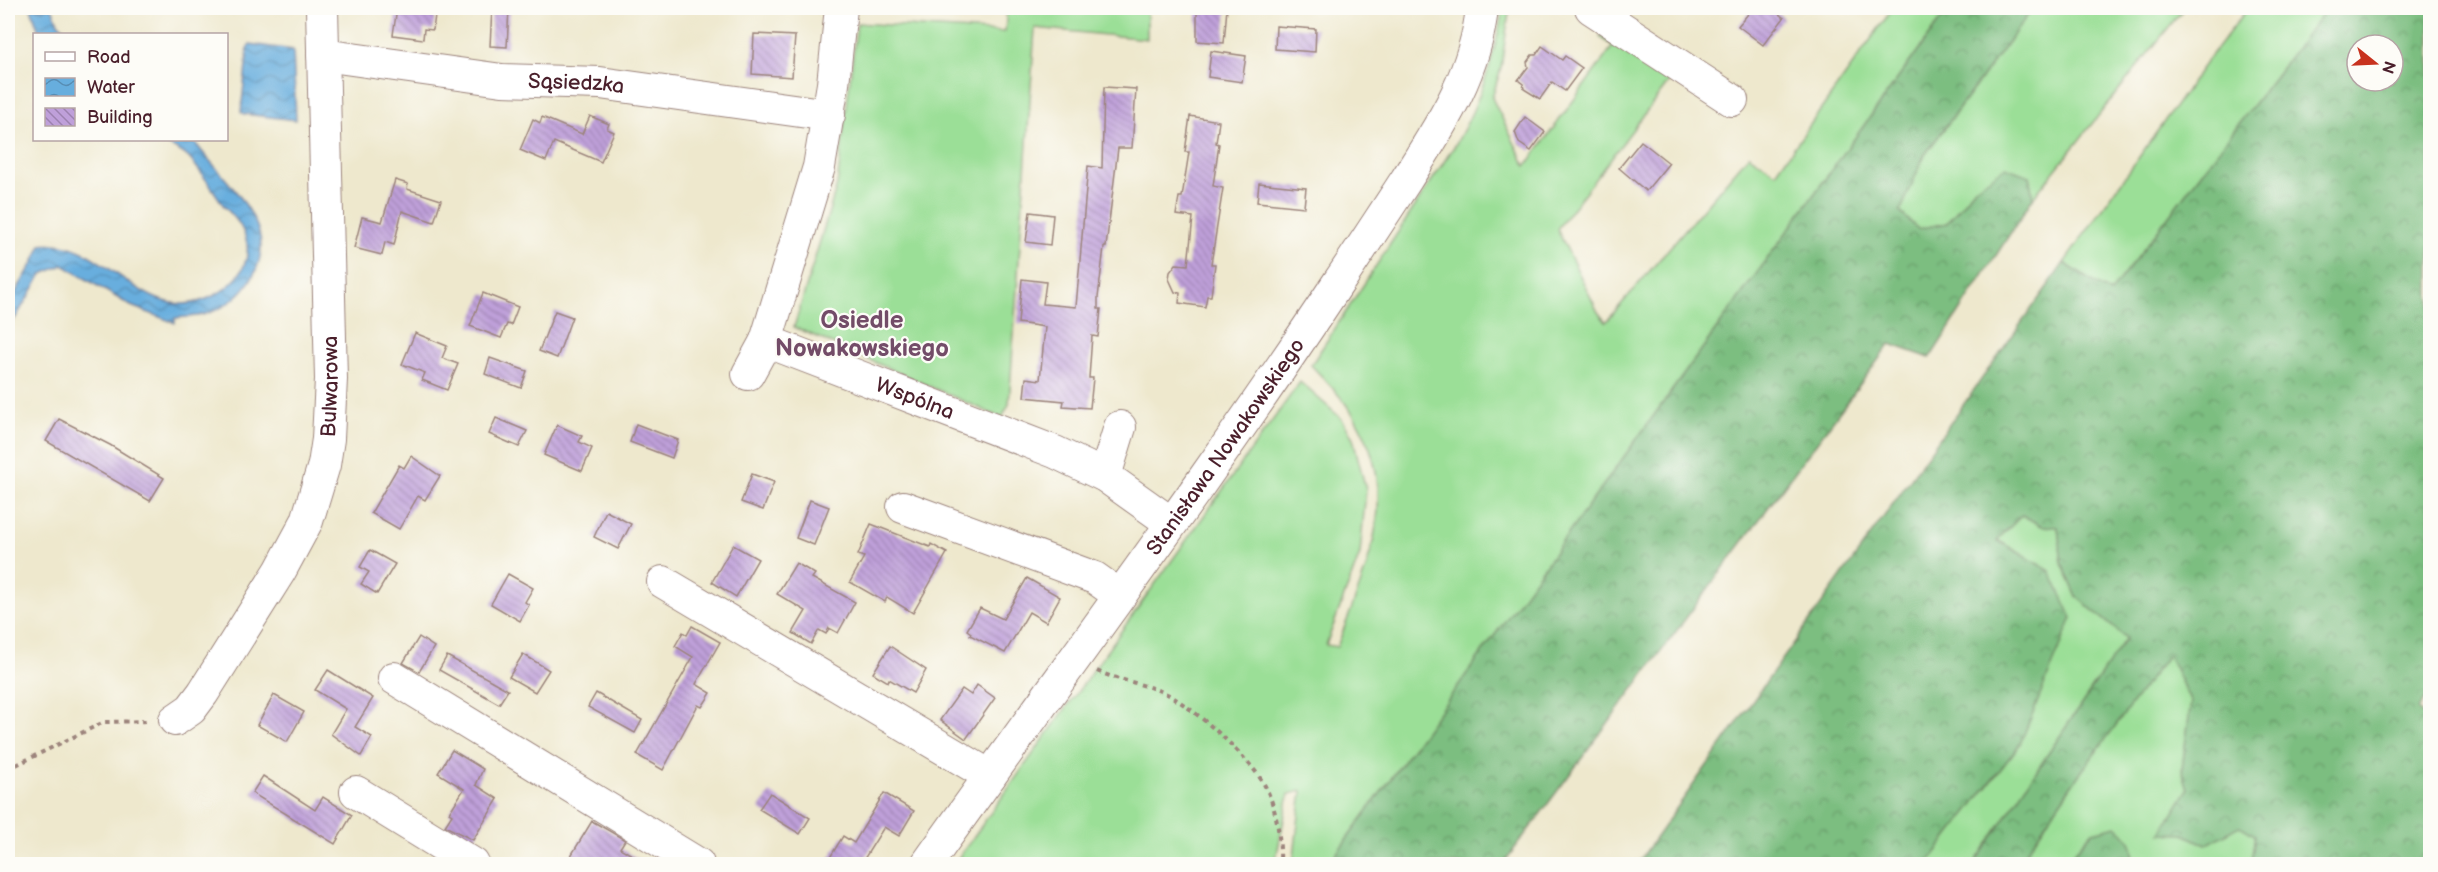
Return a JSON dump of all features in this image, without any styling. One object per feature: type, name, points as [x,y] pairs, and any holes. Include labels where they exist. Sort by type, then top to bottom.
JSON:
[{"type":"street","name":"Bulwarowa","points":[[175,720],[191,708],[203,693],[280,571],[307,521],[324,465],[331,408],[331,379],[322,8]]},
{"type":"street","points":[[748,374],[766,341],[812,194],[829,115],[841,8]]},
{"type":"street","name":"Stanisława Nowakowskiego","points":[[927,864],[1296,346],[1448,114],[1469,66],[1482,8]]},
{"type":"street","points":[[1592,8],[1732,100]]},
{"type":"street","name":"Sąsiedzka","points":[[323,55],[502,80],[600,83],[829,115]]},
{"type":"street","name":"Wspólna","points":[[766,341],[1055,452],[1106,477],[1171,523]]},
{"type":"street","points":[[1106,477],[1120,427]]},
{"type":"street","points":[[903,507],[1095,579],[1119,595]]},
{"type":"street","points":[[663,582],[990,777]]},
{"type":"street","points":[[394,678],[698,864]]},
{"type":"street","points":[[356,792],[473,864]]},
{"type":"path","points":[[1074,657],[1100,672],[1168,694],[1212,727],[1248,762],[1266,788],[1276,820],[1280,864]]},
{"type":"path","points":[[8,769],[104,722],[175,720]]},
{"type":"green space","points":[[1007,8],[1147,8],[1147,39],[1035,28],[1009,404],[1002,418],[794,327],[837,185],[857,23],[1005,32]]},
{"type":"green space","points":[[1503,8],[1516,8],[1509,13],[1501,68],[1492,98],[1526,166],[1613,46],[1600,37],[1605,29],[1675,74],[1557,229],[1598,312],[1606,322],[1749,155],[1776,173],[1893,8],[1949,8],[1329,864],[1293,864],[1302,791],[1289,794],[1275,864],[954,864],[1300,382],[1342,419],[1353,438],[1366,490],[1360,554],[1326,645],[1337,647],[1370,555],[1376,525],[1378,495],[1375,464],[1364,434],[1345,403],[1311,365],[1457,142],[1486,77],[1496,44]]},
{"type":"green space","points":[[1949,8],[2033,8],[1924,156],[1900,212],[1918,229],[1947,223],[1975,188],[2006,167],[2029,176],[2033,198],[1930,358],[1890,344],[1503,864],[1329,864]]},
{"type":"green space","points":[[2033,8],[2184,8],[2033,198],[2029,176],[1975,188],[1947,223],[1918,229],[1900,212],[1924,156]]},
{"type":"green space","points":[[2248,8],[2327,8],[2110,293],[2064,263],[2207,61]]},
{"type":"green space","points":[[2327,8],[2430,8],[2430,692],[2418,709],[2430,722],[2430,864],[2251,864],[2255,835],[2240,826],[2206,845],[2184,834],[2161,833],[2188,789],[2182,769],[2191,702],[2168,655],[2073,783],[2018,864],[1974,864],[2126,638],[2077,597],[2062,563],[2058,527],[2042,526],[2022,515],[1997,540],[2050,571],[2072,618],[2020,744],[1927,864],[1637,864],[2064,263],[2110,293]]},
{"type":"green space","points":[[2022,515],[2042,526],[2058,526],[2062,563],[2077,597],[2126,638],[1974,864],[1927,864],[2020,744],[2050,571],[1997,540]]},
{"type":"green space","points":[[2168,654],[2191,702],[2182,769],[2188,789],[2184,834],[2206,845],[2240,825],[2255,835],[2251,864],[2132,864],[2134,856],[2093,832],[2064,864],[2018,864],[2073,783]]},
{"type":"green space","points":[[2116,826],[2130,842],[2133,852],[2132,864],[2064,864],[2093,832]]},
{"type":"water","points":[[31,8],[52,8],[58,22],[67,33],[42,33],[38,29]]},
{"type":"water","points":[[250,44],[293,50],[296,120],[241,112]]},
{"type":"water","points":[[159,141],[190,141],[196,144],[247,207],[258,229],[261,243],[256,271],[239,294],[216,310],[199,316],[175,318],[175,323],[131,306],[63,265],[42,274],[8,328],[8,305],[41,245],[64,245],[85,253],[146,293],[167,302],[190,304],[215,295],[239,275],[247,257],[246,237],[203,175],[189,158]]},
{"type":"building","points":[[397,8],[436,8],[433,30],[424,29],[423,39],[393,35]]},
{"type":"building","points":[[492,8],[509,8],[507,47],[490,46]]},
{"type":"building","points":[[1197,8],[1227,8],[1224,43],[1197,41]]},
{"type":"building","points":[[1753,8],[1771,8],[1784,18],[1763,45],[1738,26]]},
{"type":"building","points":[[1276,26],[1316,29],[1315,52],[1275,49]]},
{"type":"building","points":[[754,34],[795,36],[792,77],[752,74]]},
{"type":"building","points":[[1542,46],[1562,60],[1565,56],[1582,68],[1565,91],[1552,82],[1540,99],[1524,89],[1523,84],[1518,80],[1528,67],[1527,62]]},
{"type":"building","points":[[1211,51],[1246,56],[1242,82],[1208,77]]},
{"type":"building","points":[[1104,87],[1136,89],[1132,148],[1118,148],[1098,298],[1098,309],[1101,309],[1098,337],[1092,336],[1089,378],[1093,378],[1090,408],[1063,406],[1064,401],[1024,397],[1026,378],[1040,380],[1045,327],[1018,323],[1022,279],[1046,282],[1043,304],[1076,307],[1088,166],[1102,168]]},
{"type":"building","points":[[590,116],[609,124],[607,129],[614,132],[601,162],[554,142],[546,161],[520,150],[533,119],[540,123],[542,117],[582,134]]},
{"type":"building","points":[[1190,116],[1219,121],[1216,143],[1219,144],[1213,186],[1223,188],[1211,264],[1215,264],[1211,296],[1207,296],[1205,307],[1179,303],[1180,293],[1175,292],[1169,279],[1170,272],[1176,264],[1188,265],[1193,217],[1176,215],[1179,197],[1182,197],[1189,152],[1185,152]]},
{"type":"building","points":[[1525,117],[1545,132],[1531,151],[1519,143],[1515,132]]},
{"type":"building","points":[[1641,141],[1669,163],[1646,191],[1619,168]]},
{"type":"building","points":[[395,180],[408,184],[407,189],[441,200],[434,222],[402,211],[394,245],[385,242],[382,255],[354,248],[362,217],[382,222]]},
{"type":"building","points":[[1259,183],[1306,188],[1304,207],[1257,202]]},
{"type":"building","points":[[1030,212],[1053,215],[1050,245],[1026,242]]},
{"type":"building","points":[[483,293],[518,307],[511,325],[507,324],[501,338],[470,326]]},
{"type":"building","points":[[555,311],[572,317],[557,358],[539,351]]},
{"type":"building","points":[[415,333],[447,346],[442,358],[458,364],[447,390],[422,380],[425,373],[402,364]]},
{"type":"building","points":[[490,358],[527,371],[521,388],[485,374]]},
{"type":"building","points":[[496,418],[527,431],[519,447],[489,434]]},
{"type":"building","points":[[59,419],[110,445],[164,478],[150,501],[46,441]]},
{"type":"building","points":[[636,424],[678,440],[672,458],[630,442]]},
{"type":"building","points":[[557,425],[582,436],[579,442],[592,448],[582,471],[544,455]]},
{"type":"building","points":[[411,456],[440,476],[425,500],[418,496],[399,529],[371,513],[399,465],[404,468]]},
{"type":"building","points":[[752,474],[774,482],[763,510],[741,502]]},
{"type":"building","points":[[810,500],[829,507],[814,545],[796,538]]},
{"type":"building","points":[[606,511],[631,524],[618,549],[594,537]]},
{"type":"building","points":[[871,524],[930,547],[931,544],[947,553],[913,613],[887,597],[885,602],[850,582],[864,557],[858,555]]},
{"type":"building","points":[[733,545],[758,559],[736,597],[712,582]]},
{"type":"building","points":[[370,550],[395,564],[377,594],[361,584],[369,572],[360,567]]},
{"type":"building","points":[[796,563],[815,574],[812,578],[855,602],[838,633],[829,628],[826,634],[819,630],[811,644],[793,633],[806,611],[777,594]]},
{"type":"building","points":[[508,574],[533,588],[525,602],[529,605],[520,621],[491,604]]},
{"type":"building","points":[[1027,578],[1060,597],[1046,622],[1029,612],[1005,653],[970,635],[971,633],[967,630],[980,608],[1003,619]]},
{"type":"building","points":[[692,626],[720,642],[696,684],[711,693],[702,707],[698,705],[663,770],[637,755],[693,657],[675,646],[683,632],[687,635]]},
{"type":"building","points":[[419,637],[434,647],[419,672],[403,663]]},
{"type":"building","points":[[890,646],[926,670],[913,693],[873,673]]},
{"type":"building","points":[[523,654],[549,670],[535,692],[509,677]]},
{"type":"building","points":[[447,656],[508,690],[499,704],[439,670]]},
{"type":"building","points":[[328,670],[373,698],[355,727],[372,737],[361,756],[331,734],[346,709],[315,690]]},
{"type":"building","points":[[977,685],[995,698],[966,739],[940,720],[962,689],[971,695]]},
{"type":"building","points":[[596,693],[642,720],[635,733],[588,707]]},
{"type":"building","points":[[274,695],[304,712],[287,742],[257,725]]},
{"type":"building","points":[[452,750],[483,769],[476,785],[498,799],[473,840],[445,826],[452,815],[449,813],[464,789],[438,773]]},
{"type":"building","points":[[263,776],[315,810],[323,797],[352,815],[335,844],[252,793]]},
{"type":"building","points":[[770,793],[810,818],[800,834],[759,809]]},
{"type":"building","points":[[884,793],[914,811],[899,836],[884,827],[861,864],[826,864],[843,836],[854,843]]},
{"type":"building","points":[[592,821],[625,840],[620,848],[647,864],[566,864]]},
{"type":"district","name":"Osiedle Nowakowskiego","points":[[862,334]]}]
